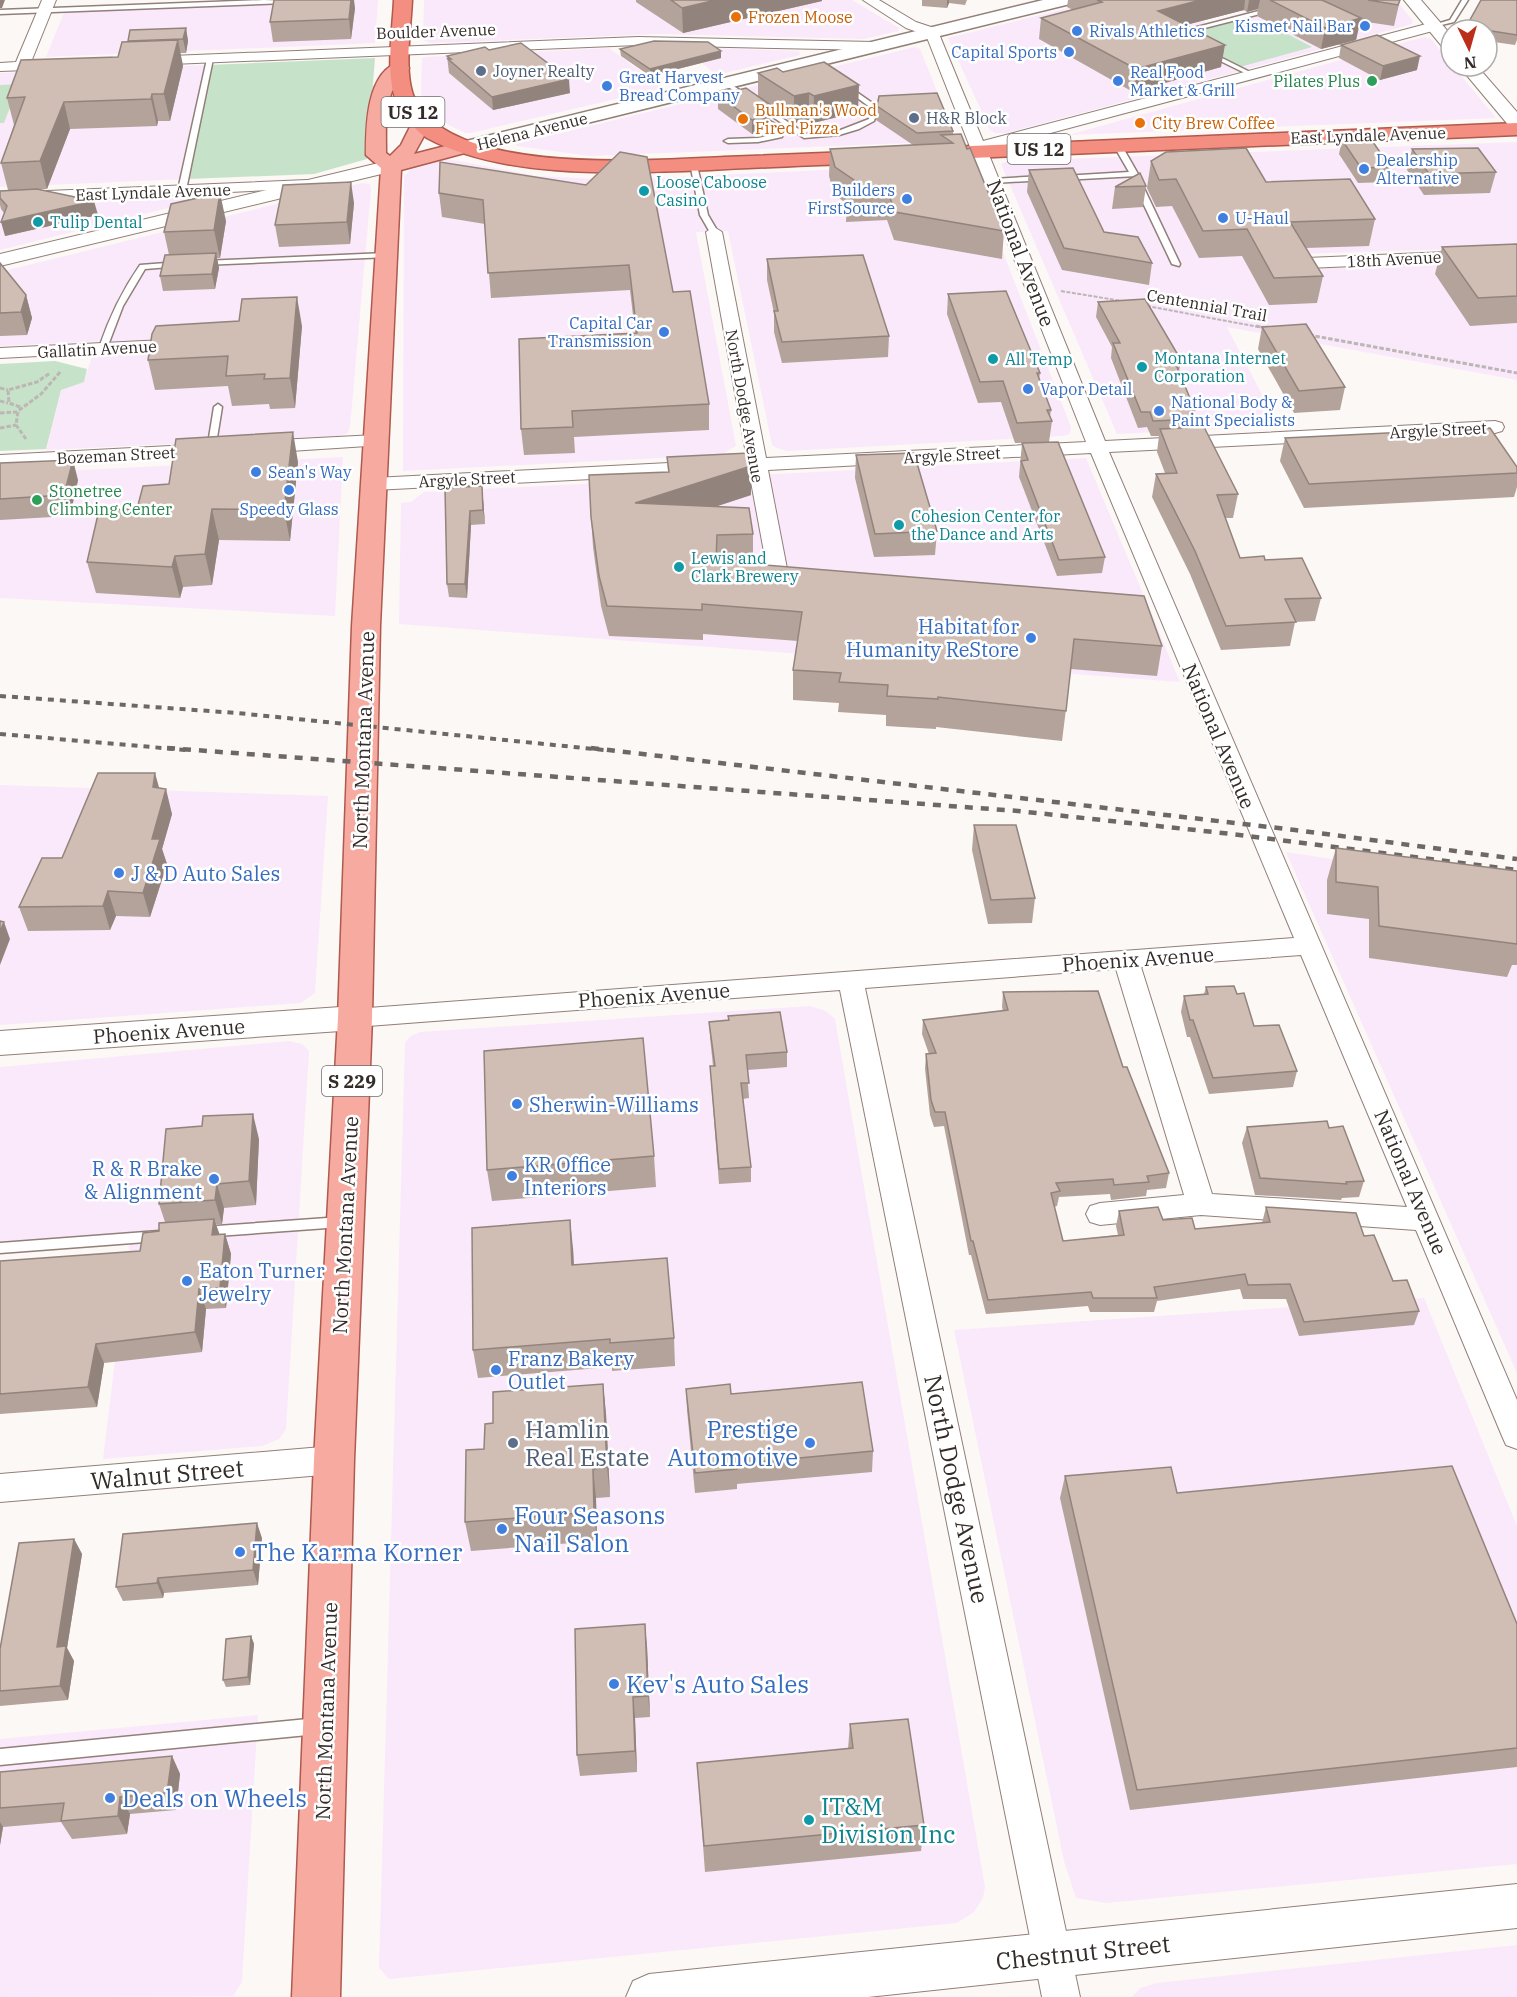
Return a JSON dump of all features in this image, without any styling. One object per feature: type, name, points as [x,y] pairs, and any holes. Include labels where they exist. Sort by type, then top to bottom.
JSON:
[{"type":"highway","name":"US 12","points":[[404,0],[400,84],[406,102],[421,123],[443,139],[465,147]]},
{"type":"highway","name":"East Lyndale Avenue","points":[[465,147],[498,156],[576,167],[606,168],[898,156],[980,149],[1118,146],[1517,129]]},
{"type":"main road","name":"Helena Avenue","points":[[391,166],[726,83],[814,65],[874,46],[1064,0]]},
{"type":"main road","points":[[400,59],[377,102],[376,155],[391,166],[410,147],[421,123]]},
{"type":"main road","name":"North Montana Avenue","points":[[316,1997],[334,1460],[355,1018],[361,763],[391,166]]},
{"type":"street","points":[[870,0],[911,25],[932,32]]},
{"type":"street","points":[[1412,0],[1439,32]]},
{"type":"street","points":[[22,66],[47,5]]},
{"type":"street","points":[[980,149],[1435,27]]},
{"type":"street","name":"National Avenue","points":[[932,32],[1098,447],[1517,1436]]},
{"type":"street","name":"Boulder Avenue","points":[[135,62],[210,58],[400,59],[638,41],[874,46]]},
{"type":"street","points":[[0,67],[67,64]]},
{"type":"street","points":[[1478,78],[1517,123]]},
{"type":"street","name":"Helena Avenue","points":[[0,260],[391,166]]},
{"type":"street","name":"East Lyndale Avenue","points":[[0,198],[307,185]]},
{"type":"street","name":"North Dodge Avenue","points":[[714,232],[779,579]]},
{"type":"street","name":"18th Avenue","points":[[1307,263],[1517,254]]},
{"type":"street","name":"Gallatin Avenue","points":[[0,354],[207,343]]},
{"type":"street","name":"Argyle Street","points":[[374,484],[1495,427]]},
{"type":"street","name":"Bozeman Street","points":[[0,461],[376,441]]},
{"type":"street","name":"Phoenix Avenue","points":[[0,1044],[1308,946]]},
{"type":"street","points":[[1126,960],[1202,1204]]},
{"type":"street","name":"North Dodge Avenue","points":[[851,980],[1057,1976]]},
{"type":"street","points":[[1100,1214],[1202,1204],[1427,1220]]},
{"type":"street","name":"Walnut Street","points":[[0,1488],[334,1460]]},
{"type":"street","name":"Chestnut Street","points":[[649,1997],[1057,1976],[1517,1906]]},
{"type":"lane","points":[[1435,27],[1452,21],[1465,0]]},
{"type":"lane","points":[[0,12],[47,5],[297,1]]},
{"type":"lane","points":[[1182,39],[1172,34],[1282,7]]},
{"type":"lane","points":[[1201,49],[1253,75]]},
{"type":"lane","points":[[182,190],[210,58]]},
{"type":"lane","points":[[726,83],[804,136],[816,137],[857,129],[872,120],[875,107],[839,82]]},
{"type":"lane","points":[[728,141],[759,140],[779,135],[780,130],[744,105],[746,97]]},
{"type":"lane","points":[[1118,146],[1134,174],[1176,264]]},
{"type":"lane","points":[[693,165],[704,215],[714,232]]},
{"type":"lane","points":[[993,181],[1134,174]]},
{"type":"lane","points":[[196,263],[386,255]]},
{"type":"lane","points":[[103,348],[111,322],[133,280],[143,267],[185,264]]},
{"type":"lane","points":[[211,450],[218,407]]},
{"type":"lane","points":[[0,1248],[345,1221]]},
{"type":"lane","points":[[0,1756],[326,1726]]},
{"type":"path","name":"Centennial Trail","points":[[1034,286],[1128,303]]},
{"type":"path","name":"Centennial Trail","points":[[1140,305],[1269,328]]},
{"type":"path","points":[[1305,334],[1517,373]]},
{"type":"path","points":[[0,413],[17,411],[41,394],[59,372],[67,367]]},
{"type":"path","points":[[0,388],[8,390],[37,382],[48,373],[59,372]]},
{"type":"path","points":[[8,390],[9,403]]},
{"type":"path","points":[[0,401],[21,407]]},
{"type":"path","points":[[17,411],[16,425],[26,443]]},
{"type":"path","points":[[0,428],[16,425]]},
{"type":"shaded area","points":[[320,0],[378,0],[375,43],[46,57],[65,10]]},
{"type":"shaded area","points":[[424,0],[852,0],[899,28],[898,31],[864,39],[659,34],[431,43],[423,40]]},
{"type":"shaded area","points":[[1101,0],[1160,0],[1206,23],[1246,12],[1223,0],[1396,0],[1413,21],[1412,24],[1006,133],[995,133],[990,130],[948,38]]},
{"type":"shaded area","points":[[1424,37],[1431,39],[1439,49],[1439,78],[1463,78],[1496,118],[1068,135]]},
{"type":"shaded area","points":[[684,47],[799,51],[800,55],[716,75]]},
{"type":"shaded area","points":[[915,47],[920,49],[957,141],[590,156],[517,146],[516,144]]},
{"type":"shaded area","points":[[609,48],[663,88],[471,133],[465,133],[449,125],[433,114],[427,108],[421,93],[422,58],[426,57]]},
{"type":"shaded area","points":[[209,65],[188,179],[0,187],[0,73]]},
{"type":"shaded area","points":[[1517,142],[1517,247],[1296,254],[1305,269],[1517,260],[1517,380],[1227,327],[1278,426],[1117,434],[1001,164],[1007,161]]},
{"type":"shaded area","points":[[448,159],[537,176],[617,180],[963,163],[969,165],[1071,427],[1070,434],[787,451],[777,448],[772,445],[728,231],[696,232],[736,446],[720,455],[403,471],[404,176],[410,170]]},
{"type":"shaded area","points":[[362,183],[370,184],[371,190],[348,433],[340,436],[46,450],[61,390],[84,382],[92,356],[101,356],[105,341],[0,346],[0,272]]},
{"type":"shaded area","points":[[188,195],[193,198],[188,203],[0,250],[0,204]]},
{"type":"shaded area","points":[[343,457],[335,616],[0,598],[0,474]]},
{"type":"shaded area","points":[[1086,458],[1180,682],[399,624],[401,503],[411,502],[424,492]]},
{"type":"shaded area","points":[[0,785],[328,796],[315,993],[301,1003],[0,1025]]},
{"type":"shaded area","points":[[1286,852],[1517,887],[1517,1373]]},
{"type":"shaded area","points":[[810,1006],[826,1011],[835,1019],[985,1887],[983,1898],[974,1912],[957,1923],[389,1979],[379,1968],[405,1042],[420,1032]]},
{"type":"shaded area","points":[[289,1041],[302,1044],[309,1051],[286,1429],[279,1439],[262,1446],[103,1459],[130,1238],[0,1248],[0,1067]]},
{"type":"shaded area","points":[[1424,1298],[1517,1526],[1517,1864],[1106,1903],[1076,1898],[1064,1861],[954,1330]]},
{"type":"shaded area","points":[[258,1715],[242,1982],[233,1996],[0,1997],[0,1739]]},
{"type":"shaded area","points":[[1517,1945],[1517,1997],[1132,1997],[1140,1988],[1157,1983]]},
{"type":"green space","points":[[1242,19],[1256,26],[1267,23],[1312,47],[1240,67],[1178,35]]},
{"type":"green space","points":[[375,58],[367,159],[314,174],[188,179],[209,65]]},
{"type":"green space","points":[[19,84],[4,123],[0,123],[0,85]]},
{"type":"green space","points":[[55,361],[87,369],[84,382],[61,390],[46,449],[0,451],[0,364]]},
{"type":"building","points":[[274,0],[351,0],[349,19],[270,22]]},
{"type":"building","points":[[671,0],[716,0],[682,8]]},
{"type":"building","points":[[1097,0],[1201,0],[1158,11],[1225,45],[1136,69],[1041,18],[1102,2]]},
{"type":"building","points":[[1270,0],[1322,0],[1361,18],[1325,28]]},
{"type":"building","points":[[1368,0],[1400,0],[1398,5]]},
{"type":"building","points":[[1481,0],[1517,0],[1517,35],[1499,32],[1499,18],[1471,18]]},
{"type":"building","points":[[186,28],[183,39],[128,41],[130,30]]},
{"type":"building","points":[[1377,35],[1420,56],[1383,66],[1341,45]]},
{"type":"building","points":[[178,40],[164,94],[152,94],[151,99],[64,102],[40,161],[1,163],[25,97],[7,98],[21,60],[118,57],[122,42]]},
{"type":"building","points":[[654,41],[708,42],[721,51],[650,69],[620,49]]},
{"type":"building","points":[[521,43],[569,79],[492,97],[447,56],[485,47],[489,50]]},
{"type":"building","points":[[824,62],[859,85],[814,96],[809,93],[794,96],[758,73],[777,68],[783,72]]},
{"type":"building","points":[[746,88],[769,104],[762,109],[770,115],[752,120],[718,95]]},
{"type":"building","points":[[937,93],[953,131],[917,133],[877,106],[879,96]]},
{"type":"building","points":[[961,134],[967,149],[970,148],[1004,231],[895,212],[888,192],[847,194],[854,180],[835,167],[830,149],[953,143],[941,135]]},
{"type":"building","points":[[1371,139],[1390,167],[1361,168],[1342,140]]},
{"type":"building","points":[[1246,148],[1266,182],[1350,179],[1375,219],[1290,222],[1323,276],[1274,278],[1247,229],[1203,231],[1176,179],[1159,180],[1151,161],[1166,152]]},
{"type":"building","points":[[1478,148],[1496,172],[1429,174],[1412,149]]},
{"type":"building","points":[[620,152],[647,157],[673,292],[690,291],[709,404],[572,411],[573,427],[521,429],[519,339],[637,333],[629,265],[488,273],[483,200],[439,193],[440,162],[586,185]]},
{"type":"building","points":[[1073,168],[1104,232],[1138,237],[1152,263],[1064,248],[1029,170]]},
{"type":"building","points":[[1140,173],[1146,186],[1115,187]]},
{"type":"building","points":[[351,182],[347,222],[275,225],[283,185]]},
{"type":"building","points":[[37,189],[94,201],[1,222],[7,206],[0,198],[0,191]]},
{"type":"building","points":[[220,193],[214,230],[164,232],[171,204]]},
{"type":"building","points":[[1517,244],[1517,296],[1478,298],[1442,247]]},
{"type":"building","points":[[216,253],[212,274],[160,276],[165,255]]},
{"type":"building","points":[[863,255],[889,336],[782,342],[774,311],[778,311],[767,259]]},
{"type":"building","points":[[0,263],[26,295],[21,312],[0,313]]},
{"type":"building","points":[[1006,291],[1040,373],[1037,373],[1051,410],[1047,410],[1052,421],[1017,423],[1003,381],[980,382],[948,294]]},
{"type":"building","points":[[297,297],[290,378],[264,379],[265,374],[226,376],[228,356],[148,360],[152,334],[156,326],[239,321],[242,299]]},
{"type":"building","points":[[1145,299],[1181,360],[1174,360],[1195,410],[1191,410],[1195,419],[1153,421],[1150,412],[1141,412],[1113,343],[1120,343],[1098,302]]},
{"type":"building","points":[[1306,324],[1345,387],[1299,391],[1262,327]]},
{"type":"building","points":[[1204,427],[1238,494],[1217,495],[1240,558],[1264,556],[1265,560],[1302,558],[1321,598],[1285,599],[1296,622],[1226,626],[1195,551],[1156,474],[1177,473],[1160,429]]},
{"type":"building","points":[[1490,428],[1517,467],[1517,473],[1309,484],[1285,438]]},
{"type":"building","points":[[293,432],[284,510],[212,509],[205,554],[175,556],[172,567],[87,562],[99,510],[137,509],[143,486],[169,484],[176,439]]},
{"type":"building","points":[[1058,442],[1105,557],[1059,560],[1021,461],[1028,460],[1022,443]]},
{"type":"building","points":[[749,453],[751,466],[635,503],[749,508],[753,534],[717,535],[716,561],[1144,596],[1162,646],[1074,639],[1066,711],[938,697],[938,699],[887,696],[888,685],[839,682],[841,673],[793,670],[802,612],[702,604],[702,610],[607,606],[599,576],[591,517],[589,475],[669,472],[667,457]]},
{"type":"building","name":"Cohesion Center for the Dance and Arts","points":[[914,453],[937,531],[875,534],[856,455]]},
{"type":"building","points":[[73,460],[64,495],[0,499],[0,463]]},
{"type":"building","points":[[482,486],[483,510],[470,511],[465,584],[447,584],[445,488]]},
{"type":"building","name":"J & D Auto Sales","points":[[98,773],[155,773],[153,787],[166,789],[152,839],[160,839],[143,893],[108,891],[103,906],[19,907],[42,858],[62,858]]},
{"type":"building","points":[[974,825],[1016,825],[1035,898],[991,900]]},
{"type":"building","points":[[1336,848],[1517,871],[1517,944],[1379,926],[1378,887],[1336,882]]},
{"type":"building","points":[[1234,986],[1237,994],[1244,993],[1254,1026],[1279,1025],[1297,1071],[1213,1078],[1193,1020],[1190,1020],[1184,996],[1208,994],[1206,987]]},
{"type":"building","points":[[1098,991],[1123,1067],[1127,1067],[1169,1173],[1147,1176],[1149,1182],[1114,1185],[1113,1179],[1056,1183],[1060,1191],[1051,1193],[1063,1241],[1124,1235],[1119,1211],[1158,1207],[1163,1220],[1192,1218],[1195,1229],[1270,1222],[1266,1207],[1356,1213],[1364,1236],[1374,1235],[1393,1281],[1407,1280],[1419,1311],[1304,1322],[1290,1284],[1248,1285],[1245,1274],[1154,1287],[1157,1298],[1093,1298],[1091,1292],[988,1300],[973,1241],[971,1241],[945,1112],[935,1112],[931,1100],[926,1054],[936,1053],[923,1020],[1008,1010],[1003,992]]},
{"type":"building","points":[[780,1012],[787,1052],[746,1055],[749,1083],[741,1083],[751,1167],[719,1169],[710,1066],[715,1066],[709,1022],[729,1020],[728,1016]]},
{"type":"building","points":[[643,1038],[654,1156],[487,1170],[484,1051]]},
{"type":"building","points":[[253,1114],[249,1181],[217,1184],[215,1200],[159,1204],[166,1129],[202,1126],[203,1116]]},
{"type":"building","points":[[1327,1121],[1329,1128],[1343,1126],[1364,1181],[1346,1182],[1347,1184],[1260,1178],[1247,1127]]},
{"type":"building","points":[[214,1219],[212,1235],[225,1234],[220,1288],[199,1289],[195,1332],[96,1344],[88,1387],[0,1394],[0,1261],[140,1251],[143,1233],[159,1231],[159,1223]]},
{"type":"building","points":[[570,1220],[572,1265],[667,1258],[674,1338],[610,1343],[610,1339],[473,1350],[472,1228]]},
{"type":"building","points":[[862,1382],[873,1451],[736,1464],[737,1469],[695,1473],[686,1389],[730,1384],[731,1394]]},
{"type":"building","points":[[603,1384],[607,1467],[593,1469],[594,1512],[465,1522],[466,1450],[484,1449],[485,1424],[493,1423],[493,1392]]},
{"type":"building","points":[[1452,1466],[1517,1624],[1517,1748],[1137,1790],[1065,1476],[1171,1467],[1177,1493]]},
{"type":"building","points":[[257,1523],[253,1570],[158,1578],[157,1583],[116,1587],[123,1534]]},
{"type":"building","points":[[74,1539],[57,1647],[66,1646],[60,1686],[0,1691],[0,1649],[19,1543]]},
{"type":"building","name":"Kev's Auto Sales","points":[[645,1624],[648,1696],[633,1697],[635,1751],[577,1755],[575,1629]]},
{"type":"building","points":[[251,1636],[248,1677],[223,1680],[226,1639]]},
{"type":"building","name":"IT&M Division Inc","points":[[908,1719],[924,1825],[704,1846],[697,1763],[853,1748],[850,1724]]},
{"type":"building","points":[[172,1756],[167,1793],[120,1797],[118,1816],[61,1821],[64,1803],[0,1808],[0,1772]]},
{"type":"railway","points":[[0,696],[237,713],[604,750]]},
{"type":"railway","points":[[0,734],[186,750]]},
{"type":"railway","points":[[167,748],[1018,811],[1232,834],[1517,870]]},
{"type":"railway","points":[[591,748],[1295,830],[1517,859]]},
{"type":"place","name":"Frozen Moose","points":[[736,17]]},
{"type":"place","name":"Kismet Nail Bar","points":[[1365,26]]},
{"type":"place","name":"Rivals Athletics","points":[[1077,31]]},
{"type":"place","name":"Capital Sports","points":[[1069,52]]},
{"type":"place","name":"Joyner Realty","points":[[481,71]]},
{"type":"place","name":"Real Food Market & Grill","points":[[1118,81]]},
{"type":"place","name":"Pilates Plus","points":[[1372,81]]},
{"type":"place","name":"Great Harvest Bread Company","points":[[607,86]]},
{"type":"place","name":"H&R Block","points":[[914,118]]},
{"type":"place","name":"Bullman's Wood Fired Pizza","points":[[743,119]]},
{"type":"place","name":"City Brew Coffee","points":[[1140,123]]},
{"type":"place","name":"Dealership Alternative","points":[[1364,169]]},
{"type":"place","name":"Loose Caboose Casino","points":[[644,191]]},
{"type":"place","name":"Builders FirstSource","points":[[907,199]]},
{"type":"place","name":"U-Haul","points":[[1223,218]]},
{"type":"place","name":"Tulip Dental","points":[[38,222]]},
{"type":"place","name":"Capital Car Transmission","points":[[664,332]]},
{"type":"place","name":"All Temp","points":[[993,359]]},
{"type":"place","name":"Montana Internet Corporation","points":[[1142,367]]},
{"type":"place","name":"Vapor Detail","points":[[1028,389]]},
{"type":"place","name":"National Body & Paint Specialists","points":[[1159,411]]},
{"type":"place","name":"Sean's Way","points":[[256,472]]},
{"type":"place","name":"Speedy Glass","points":[[289,490]]},
{"type":"place","name":"Stonetree Climbing Center","points":[[37,500]]},
{"type":"place","name":"Cohesion Center for the Dance and Arts","points":[[899,525]]},
{"type":"place","name":"Lewis and Clark Brewery","points":[[679,567]]},
{"type":"place","name":"Habitat for Humanity ReStore","points":[[1031,638]]},
{"type":"place","name":"J & D Auto Sales","points":[[119,873]]},
{"type":"place","name":"Sherwin-Williams","points":[[517,1104]]},
{"type":"place","name":"KR Office Interiors","points":[[512,1176]]},
{"type":"place","name":"R & R Brake & Alignment","points":[[214,1179]]},
{"type":"place","name":"Eaton Turner Jewelry","points":[[187,1281]]},
{"type":"place","name":"Franz Bakery Outlet","points":[[496,1370]]},
{"type":"place","name":"Hamlin Real Estate","points":[[513,1443]]},
{"type":"place","name":"Prestige Automotive","points":[[810,1443]]},
{"type":"place","name":"Four Seasons Nail Salon","points":[[502,1529]]},
{"type":"place","name":"The Karma Korner","points":[[240,1552]]},
{"type":"place","name":"Kev's Auto Sales","points":[[614,1684]]},
{"type":"place","name":"Deals on Wheels","points":[[110,1798]]},
{"type":"place","name":"IT&M Division Inc","points":[[809,1820]]}]
